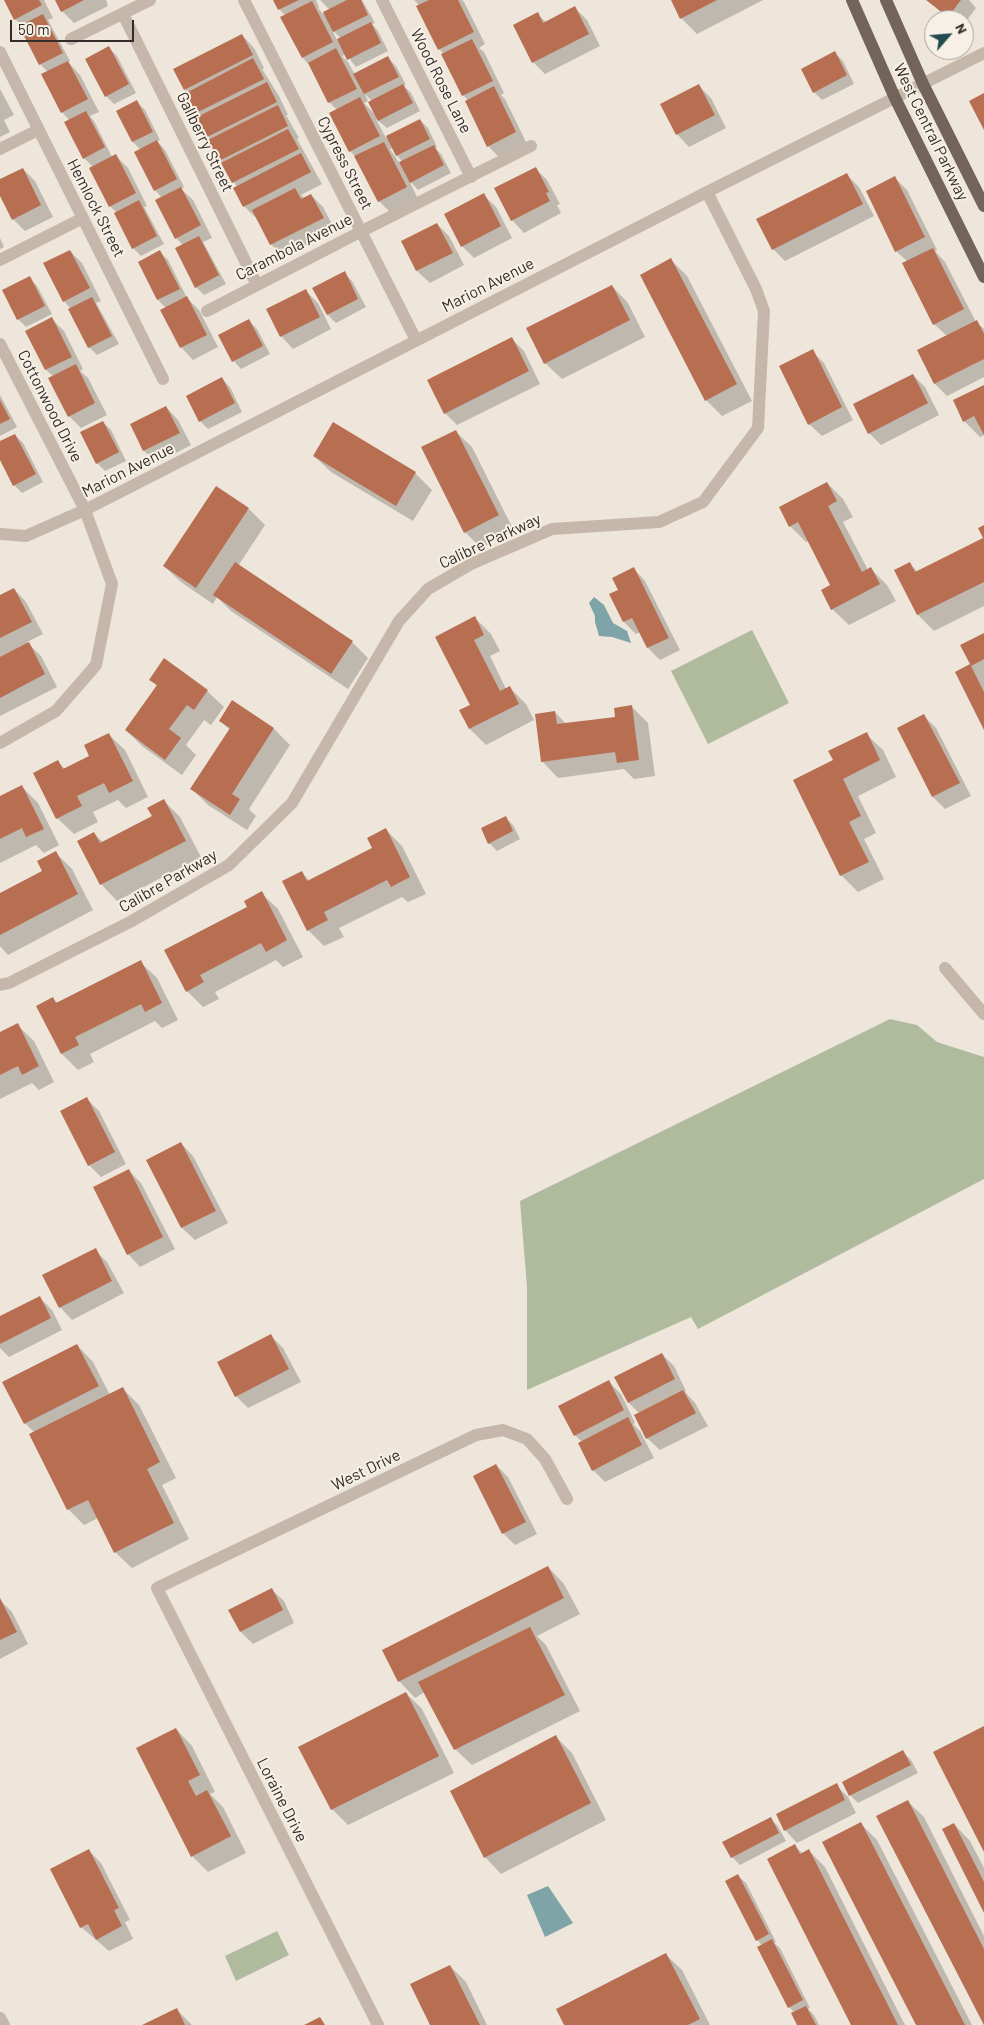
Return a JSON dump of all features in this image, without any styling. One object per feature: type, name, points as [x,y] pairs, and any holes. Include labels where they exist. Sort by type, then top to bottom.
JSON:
[{"type":"main road","name":"West Central Parkway","points":[[852,0],[895,98],[984,277]]},
{"type":"main road","name":"West Central Parkway","points":[[886,0],[923,84],[984,206]]},
{"type":"street","points":[[71,39],[150,0]]},
{"type":"street","name":"Cypress Street","points":[[244,0],[416,340]]},
{"type":"street","name":"Wood Rose Lane","points":[[382,0],[471,177]]},
{"type":"street","name":"Gallberry Street","points":[[123,14],[257,285]]},
{"type":"street","name":"Hemlock Street","points":[[0,52],[163,379]]},
{"type":"street","name":"Marion Avenue","points":[[2,532],[26,536],[86,510],[416,340],[984,53]]},
{"type":"street","points":[[0,149],[38,130]]},
{"type":"street","name":"Carambola Avenue","points":[[207,311],[531,146]]},
{"type":"street","name":"Calibre Parkway","points":[[0,985],[9,983],[130,922],[229,865],[292,803],[399,621],[428,589],[471,564],[552,529],[658,522],[703,502],[758,428],[764,311],[756,289],[707,192]]},
{"type":"street","points":[[0,260],[83,218]]},
{"type":"street","name":"Cottonwood Drive","points":[[0,344],[86,510]]},
{"type":"street","points":[[0,743],[56,712],[96,665],[112,584],[86,510]]},
{"type":"street","points":[[945,968],[984,1014]]},
{"type":"street","name":"West Drive","points":[[157,1588],[476,1435],[503,1430],[527,1440],[546,1459],[567,1499]]},
{"type":"street","name":"Loraine Drive","points":[[157,1588],[378,2025]]},
{"type":"street","points":[[0,2018],[4,2025]]},
{"type":"green space","points":[[752,630],[789,703],[708,744],[671,671]]},
{"type":"green space","points":[[890,1019],[917,1025],[937,1042],[984,1057],[984,1179],[698,1329],[691,1317],[527,1390],[527,1287],[520,1201]]},
{"type":"green space","points":[[277,1931],[289,1955],[236,1981],[225,1956]]},
{"type":"water","points":[[594,597],[604,605],[613,623],[627,631],[631,643],[612,637],[599,636],[595,616],[589,603]]},
{"type":"water","points":[[548,1886],[573,1923],[545,1937],[527,1895]]},
{"type":"building","points":[[4,0],[39,0],[42,5],[14,20]]},
{"type":"building","points":[[55,0],[84,0],[61,12]]},
{"type":"building","points":[[273,0],[299,0],[278,10]]},
{"type":"building","points":[[347,0],[361,0],[368,15],[333,32],[323,12]]},
{"type":"building","points":[[429,0],[458,0],[474,32],[438,50],[416,6]]},
{"type":"building","points":[[671,0],[717,0],[680,19]]},
{"type":"building","points":[[926,0],[961,0],[953,10],[939,10]]},
{"type":"building","points":[[312,1],[333,42],[302,58],[280,17]]},
{"type":"building","points":[[575,6],[589,34],[532,63],[513,25],[538,12],[543,23]]},
{"type":"building","points":[[43,14],[63,53],[39,65],[19,26]]},
{"type":"building","points":[[371,22],[381,43],[347,60],[337,39]]},
{"type":"building","points":[[242,34],[253,55],[184,90],[173,69]]},
{"type":"building","points":[[472,39],[493,81],[462,96],[441,54]]},
{"type":"building","points":[[109,46],[129,84],[105,97],[85,59]]},
{"type":"building","points":[[336,48],[357,89],[328,103],[308,63]]},
{"type":"building","points":[[835,51],[847,75],[813,93],[801,69]]},
{"type":"building","points":[[388,56],[399,77],[364,94],[353,74]]},
{"type":"building","points":[[253,58],[264,79],[196,113],[186,93]]},
{"type":"building","points":[[68,61],[88,99],[61,113],[41,74]]},
{"type":"building","points":[[267,82],[277,102],[207,137],[197,117]]},
{"type":"building","points":[[403,84],[413,103],[378,121],[368,102]]},
{"type":"building","points":[[699,84],[715,115],[676,135],[660,104]]},
{"type":"building","points":[[494,86],[516,132],[487,147],[465,101]]},
{"type":"building","points":[[984,93],[984,130],[969,101]]},
{"type":"building","points":[[360,97],[380,136],[349,152],[329,113]]},
{"type":"building","points":[[137,100],[153,132],[132,142],[116,111]]},
{"type":"building","points":[[278,105],[288,126],[219,161],[208,140]]},
{"type":"building","points":[[86,111],[105,147],[83,159],[64,122]]},
{"type":"building","points":[[420,119],[430,139],[396,156],[386,136]]},
{"type":"building","points":[[288,129],[299,149],[232,183],[221,163]]},
{"type":"building","points":[[157,140],[177,179],[154,191],[134,152]]},
{"type":"building","points":[[384,142],[407,187],[378,202],[354,156]]},
{"type":"building","points":[[434,145],[444,165],[410,183],[399,162]]},
{"type":"building","points":[[301,153],[311,172],[243,207],[233,188]]},
{"type":"building","points":[[116,154],[136,193],[109,207],[89,168]]},
{"type":"building","points":[[536,167],[549,192],[546,193],[550,201],[511,221],[494,188]]},
{"type":"building","points":[[23,168],[41,205],[12,220],[0,196],[0,179]]},
{"type":"building","points":[[847,173],[863,204],[772,250],[756,219]]},
{"type":"building","points":[[895,176],[925,237],[895,252],[866,191]]},
{"type":"building","points":[[181,187],[201,225],[175,239],[155,200]]},
{"type":"building","points":[[295,188],[301,199],[311,194],[324,218],[270,245],[252,210]]},
{"type":"building","points":[[484,193],[501,226],[461,247],[444,214]]},
{"type":"building","points":[[139,200],[157,236],[132,249],[114,213]]},
{"type":"building","points":[[437,223],[453,253],[416,271],[401,241]]},
{"type":"building","points":[[199,236],[219,275],[195,288],[175,248]]},
{"type":"building","points":[[933,248],[964,309],[933,325],[902,263]]},
{"type":"building","points":[[70,250],[90,288],[63,302],[43,263]]},
{"type":"building","points":[[160,250],[180,289],[157,300],[138,262]]},
{"type":"building","points":[[671,258],[737,384],[705,401],[640,275]]},
{"type":"building","points":[[345,271],[358,299],[327,315],[312,288]]},
{"type":"building","points":[[30,276],[45,306],[17,320],[2,290]]},
{"type":"building","points":[[612,285],[630,320],[544,364],[526,328]]},
{"type":"building","points":[[306,289],[320,317],[280,337],[266,309]]},
{"type":"building","points":[[187,296],[207,335],[180,348],[160,310]]},
{"type":"building","points":[[92,297],[112,336],[88,348],[68,309]]},
{"type":"building","points":[[52,317],[72,357],[45,370],[25,331]]},
{"type":"building","points":[[249,319],[263,346],[232,362],[218,335]]},
{"type":"building","points":[[977,320],[984,334],[984,359],[934,384],[917,350]]},
{"type":"building","points":[[512,337],[529,371],[444,414],[427,380]]},
{"type":"building","points":[[813,349],[842,407],[808,425],[779,366]]},
{"type":"building","points":[[76,364],[95,403],[68,417],[48,378]]},
{"type":"building","points":[[913,374],[928,403],[868,434],[853,404]]},
{"type":"building","points":[[222,377],[235,403],[199,422],[186,396]]},
{"type":"building","points":[[984,385],[984,435],[974,416],[963,422],[953,400]]},
{"type":"building","points":[[0,400],[10,419],[0,424]]},
{"type":"building","points":[[166,406],[180,433],[143,451],[130,424]]},
{"type":"building","points":[[103,421],[119,452],[96,464],[80,432]]},
{"type":"building","points":[[333,422],[416,472],[396,506],[313,456]]},
{"type":"building","points":[[456,430],[499,515],[464,533],[421,447]]},
{"type":"building","points":[[15,434],[36,474],[13,486],[0,460],[0,441]]},
{"type":"building","points":[[827,482],[837,501],[828,506],[862,572],[871,567],[880,584],[831,610],[821,590],[830,585],[798,522],[789,527],[779,507]]},
{"type":"building","points":[[216,486],[249,508],[196,588],[163,566]]},
{"type":"building","points":[[984,525],[984,582],[917,615],[894,570],[910,562],[915,572],[983,538],[978,528]]},
{"type":"building","points":[[235,562],[353,641],[331,674],[213,595]]},
{"type":"building","points":[[634,567],[669,638],[647,648],[632,618],[623,622],[609,594],[618,590],[612,578]]},
{"type":"building","points":[[14,588],[32,622],[0,638],[0,595]]},
{"type":"building","points":[[475,616],[484,635],[474,640],[500,691],[510,686],[519,704],[469,729],[459,710],[470,705],[435,637]]},
{"type":"building","points":[[984,633],[984,659],[971,666],[960,645]]},
{"type":"building","points":[[29,642],[45,674],[0,698],[0,657]]},
{"type":"building","points":[[164,658],[208,690],[194,710],[187,705],[169,729],[181,738],[165,760],[125,730],[157,685],[149,680]]},
{"type":"building","points":[[970,664],[984,692],[984,730],[955,672]]},
{"type":"building","points":[[232,700],[274,728],[232,794],[240,799],[230,815],[190,789],[230,728],[219,721]]},
{"type":"building","points":[[632,705],[639,760],[617,763],[615,752],[541,762],[535,714],[555,711],[557,724],[615,717],[614,708]]},
{"type":"building","points":[[924,714],[960,783],[932,797],[897,728]]},
{"type":"building","points":[[867,732],[880,760],[843,779],[861,816],[849,822],[869,862],[840,876],[793,780],[833,760],[828,751]]},
{"type":"building","points":[[109,733],[133,781],[109,793],[104,783],[77,796],[82,806],[56,819],[33,773],[58,760],[63,769],[89,756],[84,745]]},
{"type":"building","points":[[22,785],[44,829],[26,837],[22,828],[0,839],[0,796]]},
{"type":"building","points":[[164,799],[186,841],[100,885],[77,841],[94,832],[100,843],[152,816],[147,808]]},
{"type":"building","points":[[506,816],[513,831],[488,844],[481,828]]},
{"type":"building","points":[[386,828],[410,877],[391,887],[387,880],[324,912],[328,920],[307,931],[282,881],[302,871],[307,881],[372,848],[367,838]]},
{"type":"building","points":[[56,851],[78,894],[0,935],[0,893],[42,871],[37,861]]},
{"type":"building","points":[[262,891],[287,940],[266,952],[261,943],[200,975],[204,982],[186,992],[164,950],[247,907],[244,901]]},
{"type":"building","points":[[141,960],[162,1003],[145,1012],[141,1004],[75,1037],[79,1045],[61,1054],[36,1006],[53,997],[56,1003]]},
{"type":"building","points":[[18,1023],[39,1066],[22,1075],[18,1066],[0,1075],[0,1032]]},
{"type":"building","points":[[87,1097],[115,1152],[88,1166],[60,1111]]},
{"type":"building","points":[[181,1142],[216,1211],[181,1228],[146,1160]]},
{"type":"building","points":[[129,1169],[163,1237],[127,1255],[93,1187]]},
{"type":"building","points":[[96,1248],[112,1281],[59,1308],[42,1275]]},
{"type":"building","points":[[40,1296],[51,1318],[0,1344],[0,1316]]},
{"type":"building","points":[[271,1334],[289,1369],[235,1397],[217,1362]]},
{"type":"building","points":[[77,1344],[99,1386],[24,1424],[2,1382]]},
{"type":"building","points":[[662,1353],[675,1379],[628,1403],[614,1377]]},
{"type":"building","points":[[609,1380],[624,1410],[574,1436],[558,1406]]},
{"type":"building","points":[[123,1387],[160,1462],[147,1469],[174,1523],[114,1553],[88,1500],[67,1510],[29,1434]]},
{"type":"building","points":[[683,1390],[696,1413],[646,1439],[634,1415]]},
{"type":"building","points":[[628,1417],[642,1445],[592,1471],[578,1443]]},
{"type":"building","points":[[496,1464],[526,1522],[502,1534],[473,1476]]},
{"type":"building","points":[[548,1566],[564,1598],[398,1682],[382,1650]]},
{"type":"building","points":[[272,1588],[283,1610],[240,1632],[228,1610]]},
{"type":"building","points":[[0,1598],[17,1632],[0,1640]]},
{"type":"building","points":[[530,1627],[565,1695],[454,1750],[418,1682]]},
{"type":"building","points":[[406,1692],[439,1756],[331,1810],[298,1747]]},
{"type":"building","points":[[984,1726],[984,1852],[933,1752]]},
{"type":"building","points":[[176,1728],[200,1775],[188,1781],[196,1796],[207,1790],[231,1836],[191,1857],[136,1748]]},
{"type":"building","points":[[556,1735],[591,1803],[484,1858],[450,1791]]},
{"type":"building","points":[[903,1750],[911,1765],[849,1796],[842,1782]]},
{"type":"building","points":[[837,1783],[845,1800],[784,1831],[776,1814]]},
{"type":"building","points":[[908,1800],[984,1949],[984,2025],[876,1816]]},
{"type":"building","points":[[771,1817],[779,1833],[731,1858],[722,1842]]},
{"type":"building","points":[[861,1822],[965,2025],[916,2025],[822,1842]]},
{"type":"building","points":[[954,1823],[984,1882],[984,1913],[942,1829]]},
{"type":"building","points":[[795,1844],[800,1854],[809,1849],[898,2025],[851,2025],[767,1859]]},
{"type":"building","points":[[89,1849],[119,1908],[114,1910],[122,1926],[96,1940],[88,1924],[80,1928],[50,1869]]},
{"type":"building","points":[[738,1874],[769,1934],[756,1941],[725,1881]]},
{"type":"building","points":[[772,1939],[803,2000],[788,2008],[757,1947]]},
{"type":"building","points":[[666,1953],[700,2019],[688,2025],[564,2025],[556,2009]]},
{"type":"building","points":[[450,1965],[480,2025],[430,2025],[410,1984]]},
{"type":"building","points":[[806,2006],[816,2025],[797,2025],[791,2013]]},
{"type":"building","points":[[177,2008],[185,2025],[142,2025]]},
{"type":"building","points":[[320,2017],[325,2025],[304,2025]]}]
